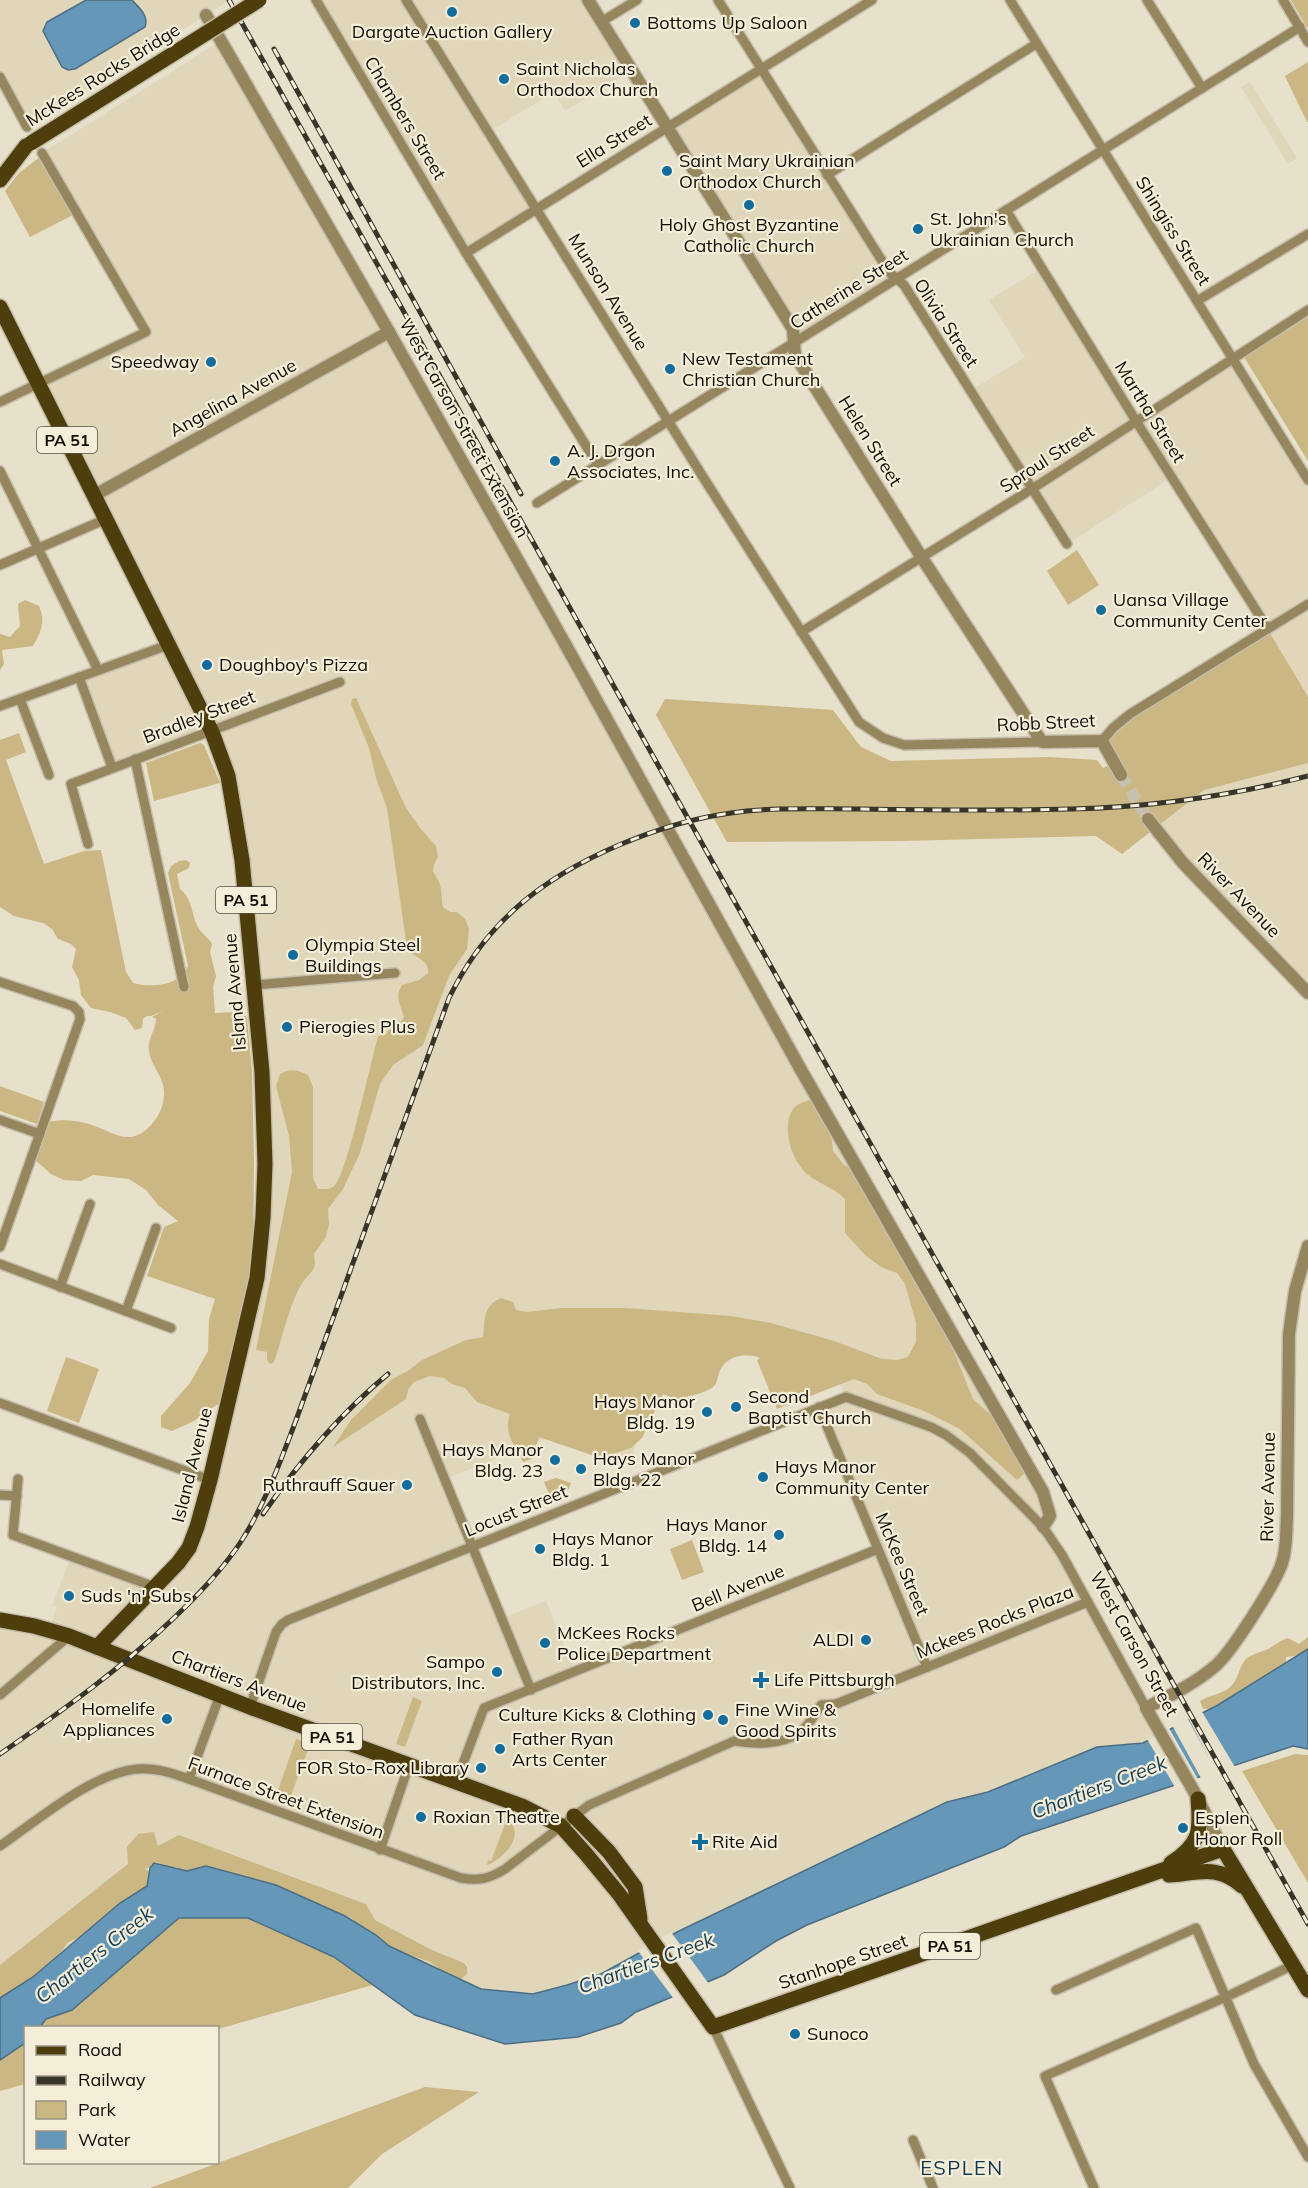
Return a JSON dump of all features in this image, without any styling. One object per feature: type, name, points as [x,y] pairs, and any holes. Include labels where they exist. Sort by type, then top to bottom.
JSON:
[{"type":"main road","name":"McKees Rocks Bridge","points":[[0,165],[33,147],[259,0]]},
{"type":"main road","points":[[0,180],[33,147]]},
{"type":"main road","name":"Island Avenue","points":[[0,307],[212,732],[230,784],[242,860],[262,1072],[265,1164],[257,1278],[210,1480],[189,1548],[97,1647]]},
{"type":"main road","name":"Chartiers Avenue","points":[[0,1620],[69,1635],[250,1707],[522,1806],[561,1826]]},
{"type":"main road","points":[[1148,1876],[1193,1846],[1198,1836],[1200,1822],[1197,1797]]},
{"type":"main road","points":[[574,1816],[609,1852],[635,1887],[638,1916]]},
{"type":"main road","name":"PA 51","points":[[561,1826],[638,1916],[713,2027]]},
{"type":"main road","name":"Stanhope Street","points":[[713,2027],[1223,1849]]},
{"type":"main road","name":"West Carson Street","points":[[1223,1849],[1308,1990]]},
{"type":"main road","points":[[1148,1876],[1205,1870],[1219,1872],[1235,1880],[1250,1893]]},
{"type":"street","name":"Chambers Street","points":[[316,0],[466,253],[598,465]]},
{"type":"street","name":"Munson Avenue","points":[[406,0],[859,722]]},
{"type":"street","name":"Helen Street","points":[[588,0],[793,329],[795,354],[922,558],[1042,742]]},
{"type":"street","points":[[601,22],[637,0]]},
{"type":"street","name":"Olivia Street","points":[[718,0],[889,272],[904,285],[1067,544]]},
{"type":"street","name":"Ella Street","points":[[466,253],[872,0]]},
{"type":"street","name":"Shingiss Street","points":[[1010,0],[1308,480]]},
{"type":"street","points":[[1147,0],[1202,88]]},
{"type":"street","points":[[1283,0],[1308,42]]},
{"type":"street","name":"West Carson Street Extension","points":[[206,15],[389,332],[801,1070],[1043,1492],[1050,1516],[1043,1527]]},
{"type":"street","name":"Catherine Street","points":[[537,503],[1300,27]]},
{"type":"street","points":[[827,175],[1036,44]]},
{"type":"street","points":[[0,77],[27,127]]},
{"type":"street","points":[[0,402],[146,332],[33,147]]},
{"type":"street","name":"Martha Street","points":[[1006,210],[1268,629]]},
{"type":"street","points":[[1197,301],[1308,234]]},
{"type":"street","name":"Sproul Street","points":[[801,632],[1032,489],[1308,310]]},
{"type":"street","name":"Angelina Avenue","points":[[94,495],[389,332]]},
{"type":"street","points":[[0,471],[98,670]]},
{"type":"street","points":[[0,565],[106,519]]},
{"type":"street","name":"Robb Street","points":[[859,722],[883,738],[904,745],[1102,741],[1130,714],[1308,604]]},
{"type":"street","points":[[0,706],[168,645]]},
{"type":"street","points":[[79,677],[112,767]]},
{"type":"street","name":"Bradley Street","points":[[88,844],[70,784],[340,682]]},
{"type":"street","points":[[20,699],[49,775]]},
{"type":"street","points":[[1102,741],[1121,775]]},
{"type":"street","points":[[135,759],[184,987]]},
{"type":"street","name":"River Avenue","points":[[1148,819],[1183,863],[1308,993]]},
{"type":"street","points":[[255,985],[395,973]]},
{"type":"street","points":[[0,982],[73,1006],[79,1012],[80,1019],[0,1246]]},
{"type":"street","points":[[0,1120],[40,1134]]},
{"type":"street","points":[[60,1287],[90,1204]]},
{"type":"street","points":[[126,1311],[156,1227]]},
{"type":"street","name":"River Avenue","points":[[1146,1708],[1201,1678],[1217,1665],[1263,1598],[1282,1565],[1286,1545],[1287,1517],[1289,1328],[1296,1285],[1308,1246]]},
{"type":"street","points":[[0,1264],[171,1328]]},
{"type":"street","name":"West Carson Street","points":[[846,1397],[931,1427],[946,1435],[970,1453],[1043,1527],[1088,1602],[1197,1797],[1223,1849]]},
{"type":"street","name":"Locust Street","points":[[250,1707],[276,1632],[282,1624],[846,1397]]},
{"type":"street","points":[[0,1403],[210,1480]]},
{"type":"street","name":"McKee Street","points":[[819,1407],[927,1667]]},
{"type":"street","points":[[420,1419],[531,1690]]},
{"type":"street","points":[[18,1479],[13,1535],[155,1587]]},
{"type":"street","points":[[0,1495],[17,1496]]},
{"type":"street","name":"Bell Avenue","points":[[456,1782],[484,1708],[878,1550]]},
{"type":"street","name":"Mckees Rocks Plaza","points":[[561,1826],[589,1805],[723,1745],[734,1741],[754,1744],[772,1743],[800,1733],[821,1705],[836,1704],[1088,1602]]},
{"type":"street","points":[[0,1695],[69,1635]]},
{"type":"street","points":[[189,1779],[220,1695]]},
{"type":"street","points":[[380,1850],[410,1765]]},
{"type":"street","name":"Furnace Street Extension","points":[[0,1846],[91,1784],[117,1773],[148,1769],[189,1779],[461,1878],[481,1880],[492,1877],[561,1826]]},
{"type":"street","points":[[1056,1990],[1196,1928],[1254,2064],[1308,2157]]},
{"type":"street","points":[[1094,2188],[1045,2076],[1226,1997],[1293,1965]]},
{"type":"street","points":[[713,2027],[790,2188]]},
{"type":"street","points":[[913,2140],[933,2188]]},
{"type":"shaded area","points":[[0,0],[230,0],[27,127],[0,77]]},
{"type":"shaded area","points":[[316,0],[588,0],[632,70],[565,111],[554,92],[489,132],[537,209],[466,253]]},
{"type":"shaded area","points":[[222,40],[1050,1516],[1043,1527],[1162,1733],[1143,1743],[1097,1747],[988,1792],[947,1802],[677,1932],[601,1974],[533,1994],[481,1989],[389,1946],[376,1935],[0,2010],[0,1620],[49,1630],[57,1607],[52,1606],[71,1556],[155,1587],[189,1548],[263,1217],[242,860],[211,732],[112,767],[79,677],[167,645],[39,384],[146,332],[42,153]],"holes":[[[680,1324],[842,1386],[845,1397],[819,1407],[877,1550],[575,1672],[546,1601],[502,1618],[445,1479],[547,1439],[628,1466]]]},
{"type":"shaded area","points":[[761,69],[896,279],[794,342],[667,127]]},
{"type":"shaded area","points":[[1250,82],[1297,158],[1288,164],[1241,87]]},
{"type":"shaded area","points":[[1042,268],[1136,421],[1232,358],[1308,480],[1308,993],[1183,863],[1102,741],[1267,629],[1171,478],[1067,544],[970,391],[1025,357],[989,300]]},
{"type":"green space","points":[[1291,0],[1308,0],[1308,29]]},
{"type":"green space","points":[[1308,62],[1308,122],[1307,122],[1285,76]]},
{"type":"green space","points":[[40,157],[73,215],[30,237],[5,191],[19,173]]},
{"type":"green space","points":[[1308,317],[1308,461],[1244,357]]},
{"type":"green space","points":[[1077,550],[1099,585],[1068,605],[1047,571]]},
{"type":"green space","points":[[25,600],[39,606],[42,617],[40,631],[33,646],[2,650],[4,664],[0,670],[0,634],[10,637],[20,626],[18,604]]},
{"type":"green space","points":[[1268,630],[1308,697],[1308,763],[1204,790],[1122,854],[1096,836],[904,841],[727,842],[656,715],[665,699],[833,710],[861,747],[891,761],[1049,757],[1097,760],[1103,768],[1120,759],[1107,736],[1114,728]]},
{"type":"green space","points":[[356,698],[406,808],[436,846],[438,857],[433,872],[440,885],[443,907],[450,912],[457,912],[465,919],[469,929],[467,949],[449,976],[423,1045],[393,1065],[380,1084],[360,1153],[343,1189],[328,1209],[329,1224],[326,1237],[314,1254],[313,1270],[298,1290],[274,1362],[270,1364],[267,1360],[267,1352],[256,1350],[292,1172],[289,1136],[276,1086],[280,1074],[294,1070],[308,1075],[313,1087],[313,1178],[318,1189],[331,1188],[340,1177],[346,1161],[378,1036],[386,1034],[391,1026],[404,1018],[398,997],[402,985],[419,980],[428,973],[427,965],[407,948],[387,808],[376,778],[369,748],[351,704],[352,699]]},
{"type":"green space","points":[[19,733],[26,752],[6,760],[44,864],[84,851],[101,850],[126,972],[133,983],[165,984],[179,978],[188,966],[168,873],[171,866],[186,860],[190,863],[189,868],[177,874],[180,889],[190,902],[196,924],[212,944],[210,952],[216,976],[213,987],[215,1013],[239,1012],[247,1017],[252,1072],[253,1276],[221,1402],[194,1421],[172,1431],[161,1427],[161,1416],[190,1383],[208,1351],[209,1319],[215,1299],[147,1276],[164,1227],[178,1221],[158,1205],[146,1190],[129,1179],[93,1175],[81,1181],[64,1180],[51,1174],[34,1159],[48,1122],[63,1120],[79,1122],[129,1137],[144,1132],[152,1124],[161,1110],[164,1088],[150,1057],[149,1047],[156,1023],[156,1019],[152,1017],[163,1011],[147,1016],[143,1019],[142,1028],[135,1030],[126,1018],[91,1008],[81,995],[79,980],[72,967],[76,949],[71,944],[58,939],[52,929],[43,923],[14,916],[0,907],[0,740]]},
{"type":"green space","points":[[200,743],[204,745],[220,783],[154,801],[146,763]]},
{"type":"green space","points":[[0,1086],[44,1102],[37,1124],[0,1111]]},
{"type":"green space","points":[[812,1100],[831,1132],[833,1151],[844,1165],[862,1175],[933,1300],[973,1399],[1004,1427],[1028,1470],[1017,1480],[960,1429],[924,1411],[877,1394],[867,1384],[854,1379],[777,1409],[757,1360],[760,1358],[750,1355],[730,1359],[720,1369],[716,1383],[708,1390],[676,1400],[663,1394],[642,1438],[631,1448],[600,1458],[539,1437],[532,1459],[523,1462],[509,1433],[510,1414],[477,1402],[465,1388],[452,1384],[444,1378],[430,1376],[414,1382],[408,1390],[406,1399],[333,1447],[351,1420],[392,1379],[408,1371],[422,1360],[466,1340],[483,1337],[488,1309],[501,1298],[513,1302],[516,1310],[527,1312],[561,1308],[626,1308],[731,1316],[771,1323],[834,1341],[882,1359],[897,1360],[908,1357],[916,1342],[916,1323],[905,1284],[897,1273],[881,1267],[865,1255],[845,1233],[845,1199],[807,1174],[792,1152],[788,1135],[789,1118],[798,1105]]},
{"type":"green space","points":[[66,1357],[99,1369],[79,1423],[47,1411]]},
{"type":"green space","points":[[556,1478],[571,1483],[568,1490],[550,1497],[544,1482]]},
{"type":"green space","points":[[692,1540],[704,1572],[682,1580],[670,1549]]},
{"type":"green space","points":[[1308,1637],[1308,1650],[1301,1655],[1286,1657],[1286,1670],[1212,1709],[1203,1709],[1200,1701],[1230,1687],[1248,1658],[1288,1638],[1299,1644]]},
{"type":"green space","points":[[413,1697],[422,1701],[405,1747],[396,1744]]},
{"type":"green space","points":[[296,1739],[310,1744],[289,1801],[276,1796]]},
{"type":"green space","points":[[1295,1754],[1308,1755],[1308,1883],[1242,1771]]},
{"type":"green space","points":[[507,1819],[513,1825],[514,1839],[506,1852],[487,1865],[488,1860],[491,1861]]},
{"type":"green space","points":[[154,1832],[158,1846],[179,1835],[366,1904],[375,1920],[432,1950],[464,1963],[467,1967],[467,1974],[458,1982],[430,1962],[387,1947],[381,1939],[372,1938],[350,1917],[294,1898],[285,1888],[267,1886],[252,1878],[246,1880],[233,1876],[233,1873],[226,1874],[205,1865],[200,1871],[181,1872],[177,1867],[168,1867],[157,1862],[154,1866],[144,1869],[155,1874],[157,1879],[92,1931],[67,1943],[45,1975],[20,1985],[0,1998],[0,1965],[128,1864],[127,1847],[138,1834]]},
{"type":"green space","points":[[179,1918],[248,1918],[334,1957],[373,1985],[219,2029],[219,2026],[41,2026],[46,2019],[72,2010]]},
{"type":"green space","points":[[24,2044],[24,2084],[0,2091],[0,2060]]},
{"type":"green space","points":[[425,2087],[479,2092],[382,2154],[348,2188],[150,2188]]},
{"type":"water","points":[[86,0],[132,0],[146,19],[145,27],[75,69],[68,70],[62,67],[43,31],[47,22]]},
{"type":"water","name":"Chartiers Creek","points":[[1308,1649],[1308,1749],[1293,1746],[1021,1836],[1004,1847],[807,1925],[776,1941],[724,1975],[636,2012],[621,2023],[578,2037],[505,2044],[415,2015],[334,1957],[248,1918],[179,1918],[72,2010],[46,2019],[41,2026],[24,2026],[24,2044],[0,2060],[0,1998],[33,1977],[120,1903],[147,1886],[150,1868],[154,1863],[187,1871],[206,1866],[276,1885],[345,1916],[389,1946],[481,1989],[533,1994],[601,1974],[677,1932],[947,1802],[988,1792],[1097,1747],[1143,1743],[1218,1705]]},
{"type":"pier","points":[[1201,1710],[1235,1767],[1202,1780],[1172,1725],[1187,1717],[1212,1764],[1188,1717]]},
{"type":"pier","points":[[1169,1728],[1199,1781],[1176,1789],[1147,1739]]},
{"type":"pier","points":[[671,1932],[709,1984],[674,1999],[638,1951]]},
{"type":"tunnel","points":[[1121,775],[1148,819]]},
{"type":"railway","points":[[229,0],[1308,1924]]},
{"type":"railway","points":[[274,49],[521,494]]},
{"type":"railway","points":[[0,1754],[91,1688],[155,1635],[212,1580],[242,1540],[278,1468],[449,998],[480,947],[519,905],[541,888],[565,872],[619,845],[688,821],[716,815],[794,809],[1045,810],[1102,808],[1191,799],[1308,776]]},
{"type":"railway","points":[[263,1514],[321,1440],[353,1405],[388,1374]]},
{"type":"place","name":"Dargate Auction Gallery","points":[[452,12]]},
{"type":"place","name":"Bottoms Up Saloon","points":[[635,23]]},
{"type":"place","name":"Saint Nicholas Orthodox Church","points":[[504,79]]},
{"type":"place","name":"Saint Mary Ukrainian Orthodox Church","points":[[667,171]]},
{"type":"place","name":"Holy Ghost Byzantine Catholic Church","points":[[749,205]]},
{"type":"place","name":"St. John's Ukrainian Church","points":[[918,229]]},
{"type":"place","name":"Speedway","points":[[211,362]]},
{"type":"place","name":"New Testament Christian Church","points":[[670,369]]},
{"type":"place","name":"A. J. Drgon Associates, Inc.","points":[[555,461]]},
{"type":"place","name":"Uansa Village Community Center","points":[[1101,610]]},
{"type":"place","name":"Doughboy's Pizza","points":[[207,665]]},
{"type":"place","name":"Olympia Steel Buildings","points":[[293,955]]},
{"type":"place","name":"Pierogies Plus","points":[[287,1027]]},
{"type":"place","name":"Second Baptist Church","points":[[736,1407]]},
{"type":"place","name":"Hays Manor Bldg. 19","points":[[707,1412]]},
{"type":"place","name":"Hays Manor Bldg. 23","points":[[555,1460]]},
{"type":"place","name":"Hays Manor Bldg. 22","points":[[581,1469]]},
{"type":"place","name":"Hays Manor Community Center","points":[[763,1477]]},
{"type":"place","name":"Ruthrauff Sauer","points":[[407,1485]]},
{"type":"place","name":"Hays Manor Bldg. 14","points":[[779,1535]]},
{"type":"place","name":"Hays Manor Bldg. 1","points":[[540,1549]]},
{"type":"place","name":"Suds 'n' Subs","points":[[69,1596]]},
{"type":"place","name":"ALDI","points":[[866,1640]]},
{"type":"place","name":"McKees Rocks Police Department","points":[[545,1643]]},
{"type":"place","name":"Sampo Distributors, Inc.","points":[[497,1672]]},
{"type":"place","name":"Life Pittsburgh","points":[[761,1680]]},
{"type":"place","name":"Culture Kicks & Clothing","points":[[708,1715]]},
{"type":"place","name":"Homelife Appliances","points":[[167,1719]]},
{"type":"place","name":"Fine Wine & Good Spirits","points":[[723,1720]]},
{"type":"place","name":"Father Ryan Arts Center","points":[[500,1749]]},
{"type":"place","name":"FOR Sto-Rox Library","points":[[481,1768]]},
{"type":"place","name":"Roxian Theatre","points":[[421,1817]]},
{"type":"place","name":"Esplen Honor Roll","points":[[1183,1828]]},
{"type":"place","name":"Rite Aid","points":[[700,1842]]},
{"type":"place","name":"Sunoco","points":[[795,2034]]},
{"type":"district","name":"ESPLEN","points":[[962,2168]]}]
